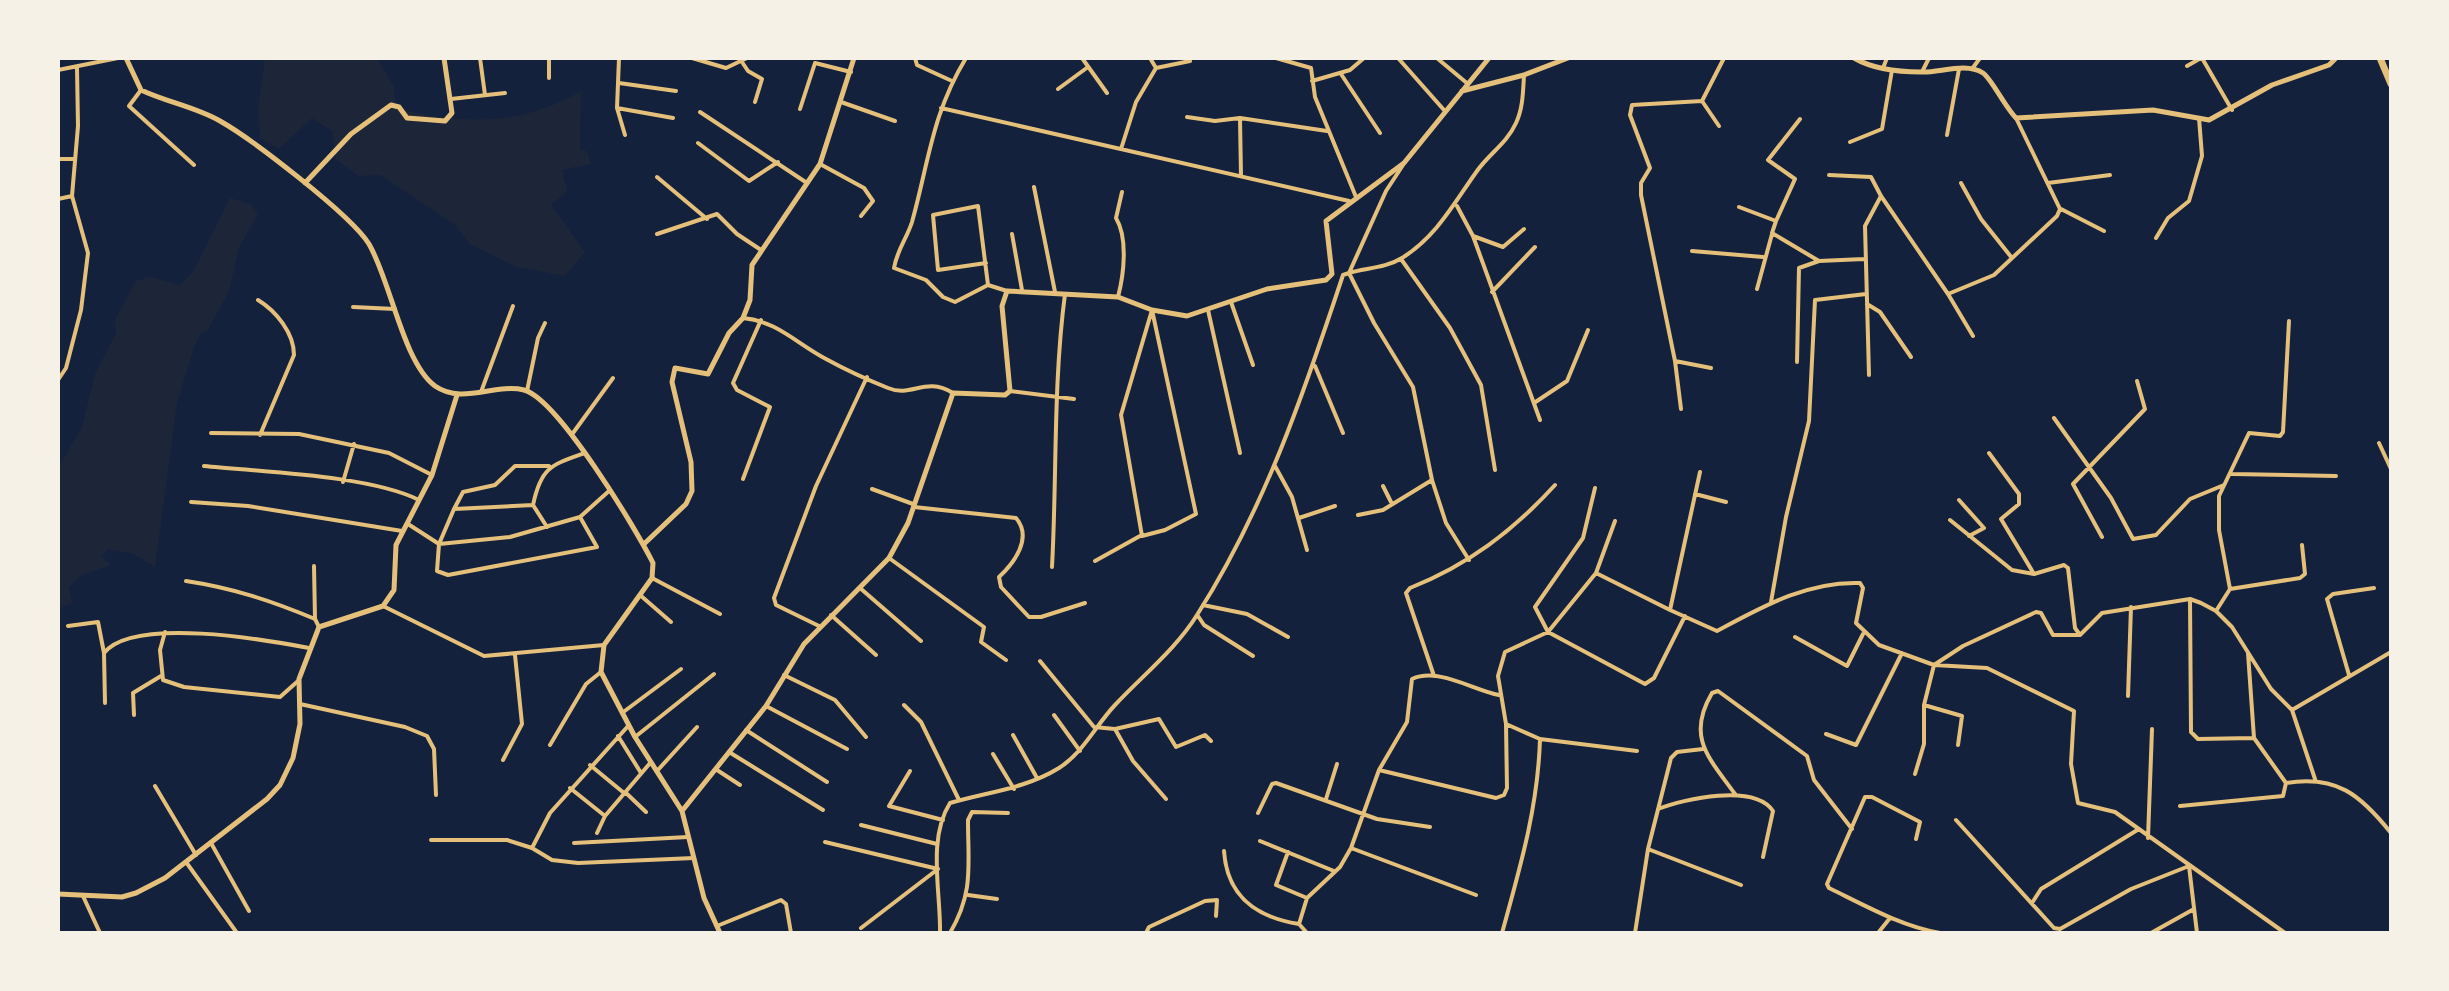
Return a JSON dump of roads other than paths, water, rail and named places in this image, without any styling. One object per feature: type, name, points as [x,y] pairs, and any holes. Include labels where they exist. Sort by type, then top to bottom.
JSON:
[{"type":"main road","points":[[2380,58],[2391,84]]},
{"type":"street","points":[[58,70],[118,58]]},
{"type":"street","points":[[126,58],[141,90],[219,120],[305,183],[368,242],[419,368],[436,386],[457,395],[527,391],[541,399],[573,433],[653,563],[652,578],[604,645],[601,672],[635,737],[682,811],[704,898],[720,933]]},
{"type":"street","points":[[305,183],[351,134],[391,105],[399,107],[407,118],[445,121],[452,113],[444,58]]},
{"type":"street","points":[[480,58],[485,95]]},
{"type":"street","points":[[549,58],[549,78]]},
{"type":"street","points":[[619,58],[617,108],[625,135]]},
{"type":"street","points":[[692,58],[726,68],[745,60],[748,71],[762,79],[755,102]]},
{"type":"street","points":[[644,544],[686,504],[692,491],[691,462],[672,382],[675,368],[708,374],[729,333],[743,318],[750,300],[750,270],[820,164],[854,58]]},
{"type":"street","points":[[915,58],[917,65],[952,81]]},
{"type":"street","points":[[966,58],[952,81],[928,145],[911,225],[897,252],[894,268],[926,280],[943,297],[955,302],[988,285],[1007,291],[1118,297],[1152,310],[1187,316],[1267,289],[1317,284],[1332,274],[1346,274],[1401,259],[1428,237],[1457,205],[1478,169],[1498,150],[1515,125],[1523,100],[1524,75]]},
{"type":"street","points":[[1082,58],[1107,93]]},
{"type":"street","points":[[1150,58],[1156,68]]},
{"type":"street","points":[[1276,58],[1311,68],[1312,81],[1328,131],[1356,197]]},
{"type":"street","points":[[1312,81],[1341,74],[1364,58]]},
{"type":"street","points":[[1398,58],[1444,110]]},
{"type":"street","points":[[940,933],[937,844],[950,803],[1014,789],[1059,768],[1080,751],[1094,727],[1198,615],[1248,526],[1314,364],[1346,274],[1386,191],[1444,110],[1489,58]]},
{"type":"street","points":[[1462,91],[1524,75],[1568,58]]},
{"type":"street","points":[[1702,101],[1724,58]]},
{"type":"street","points":[[1854,58],[1892,70],[1972,69],[1987,77],[2002,104],[2016,118],[2060,209],[2104,231]]},
{"type":"street","points":[[1883,68],[1887,58]]},
{"type":"street","points":[[1922,72],[1929,58]]},
{"type":"street","points":[[1972,69],[1980,58]]},
{"type":"street","points":[[2187,66],[2201,58],[2232,110]]},
{"type":"street","points":[[2016,118],[2143,110],[2215,119],[2272,85],[2329,65],[2336,58]]},
{"type":"street","points":[[1438,59],[1468,84]]},
{"type":"street","points":[[1121,149],[1136,102],[1156,68],[1190,61]]},
{"type":"street","points":[[800,109],[815,63],[851,72]]},
{"type":"street","points":[[1058,89],[1088,67]]},
{"type":"street","points":[[58,380],[66,368],[81,310],[88,253],[72,196],[78,126],[77,68]]},
{"type":"street","points":[[1947,135],[1959,69]]},
{"type":"street","points":[[1850,142],[1882,129],[1892,70]]},
{"type":"street","points":[[1341,74],[1380,133]]},
{"type":"street","points":[[618,83],[676,91]]},
{"type":"street","points":[[141,90],[129,106],[194,165]]},
{"type":"street","points":[[451,99],[505,93]]},
{"type":"street","points":[[1702,101],[1719,126]]},
{"type":"street","points":[[1681,409],[1675,361],[1641,195],[1641,183],[1650,168],[1630,115],[1632,105],[1642,103],[1702,101]]},
{"type":"street","points":[[841,102],[895,121]]},
{"type":"street","points":[[617,108],[673,118]]},
{"type":"street","points":[[941,108],[1349,201]]},
{"type":"street","points":[[700,112],[807,183]]},
{"type":"street","points":[[1187,117],[1215,121],[1240,118],[1328,131]]},
{"type":"street","points":[[1240,118],[1241,176]]},
{"type":"street","points":[[2156,238],[2168,218],[2189,201],[2202,156],[2199,118]]},
{"type":"street","points":[[1757,289],[1763,257],[1795,179],[1768,160],[1800,119]]},
{"type":"street","points":[[698,143],[749,181],[778,162]]},
{"type":"street","points":[[58,159],[74,159]]},
{"type":"street","points":[[1332,274],[1326,221],[1404,163]]},
{"type":"street","points":[[820,164],[864,188],[873,201],[861,216]]},
{"type":"street","points":[[1829,175],[1871,177],[1973,336]]},
{"type":"street","points":[[2048,183],[2110,175]]},
{"type":"street","points":[[657,177],[707,219]]},
{"type":"street","points":[[1961,183],[1981,219],[2012,258]]},
{"type":"street","points":[[1034,187],[1055,292]]},
{"type":"street","points":[[1118,297],[1123,253],[1121,227],[1116,218],[1122,192]]},
{"type":"street","points":[[58,199],[72,196]]},
{"type":"street","points":[[1869,375],[1865,226],[1881,196]]},
{"type":"street","points":[[1457,205],[1473,236],[1540,420]]},
{"type":"street","points":[[986,263],[938,270],[933,215],[978,206],[986,263],[988,285]]},
{"type":"street","points":[[1739,207],[1776,221]]},
{"type":"street","points":[[1948,294],[1994,275],[2057,216],[2060,209]]},
{"type":"street","points":[[657,234],[717,214],[737,234],[761,250]]},
{"type":"street","points":[[1473,236],[1503,247],[1524,229]]},
{"type":"street","points":[[1772,233],[1819,261]]},
{"type":"street","points":[[1012,234],[1022,290]]},
{"type":"street","points":[[1492,292],[1535,247]]},
{"type":"street","points":[[1692,251],[1763,257]]},
{"type":"street","points":[[1401,259],[1450,328],[1481,385],[1495,470]]},
{"type":"street","points":[[1797,362],[1799,268],[1819,261],[1864,259]]},
{"type":"street","points":[[1346,274],[1419,401],[1432,480],[1446,523],[1469,560]]},
{"type":"street","points":[[1007,291],[1002,306],[1010,391]]},
{"type":"street","points":[[1052,567],[1058,395],[1056,366],[1066,293]]},
{"type":"street","points":[[1771,602],[1786,517],[1809,421],[1815,300],[1866,294]]},
{"type":"street","points":[[258,300],[275,311],[294,344],[294,355],[260,435]]},
{"type":"street","points":[[1231,302],[1253,365]]},
{"type":"street","points":[[1867,304],[1880,312],[1911,357]]},
{"type":"street","points":[[481,392],[513,306]]},
{"type":"street","points":[[353,307],[397,309]]},
{"type":"street","points":[[1095,561],[1140,536],[1165,530],[1192,519],[1196,514],[1152,310]]},
{"type":"street","points":[[1140,536],[1121,415],[1152,310]]},
{"type":"street","points":[[1208,310],[1240,453]]},
{"type":"street","points":[[743,318],[761,320],[825,359],[900,392],[921,385],[940,385],[953,393],[1005,395],[1010,391],[1074,399]]},
{"type":"street","points":[[743,479],[770,407],[737,390],[733,383],[761,320]]},
{"type":"street","points":[[2216,611],[2230,589],[2219,530],[2219,496],[2249,433],[2280,436],[2283,432],[2289,321]]},
{"type":"street","points":[[527,391],[538,338],[545,323]]},
{"type":"street","points":[[1534,403],[1567,381],[1588,330]]},
{"type":"street","points":[[1675,361],[1711,368]]},
{"type":"street","points":[[1314,364],[1343,433]]},
{"type":"street","points":[[819,626],[776,605],[774,598],[816,486],[867,377]]},
{"type":"street","points":[[573,433],[613,378]]},
{"type":"street","points":[[2102,537],[2073,484],[2145,409],[2137,381]]},
{"type":"street","points":[[682,811],[766,706],[819,626],[889,558],[913,505],[953,393]]},
{"type":"street","points":[[161,676],[184,687],[280,697],[289,692],[299,679],[319,627],[383,606],[394,590],[396,545],[432,475],[457,395]]},
{"type":"street","points":[[2054,418],[2089,467],[2133,539],[2156,535],[2190,499],[2224,485]]},
{"type":"street","points":[[211,433],[299,434],[354,444],[389,453],[432,475]]},
{"type":"street","points":[[2379,443],[2391,469]]},
{"type":"street","points":[[343,482],[354,444]]},
{"type":"street","points":[[580,517],[597,547],[448,575],[437,571],[439,544],[463,492],[495,485],[515,466],[549,466],[586,453]]},
{"type":"street","points":[[1989,453],[2019,494],[2019,504],[2001,519],[2034,574]]},
{"type":"street","points":[[1274,465],[1292,497],[1307,550]]},
{"type":"street","points":[[204,466],[343,482],[403,492],[419,500]]},
{"type":"street","points":[[547,527],[533,505],[537,484],[549,466]]},
{"type":"street","points":[[1670,610],[1700,472]]},
{"type":"street","points":[[2232,474],[2336,476]]},
{"type":"street","points":[[1358,515],[1375,513],[1432,480]]},
{"type":"street","points":[[1434,676],[1406,593],[1410,588],[1469,560],[1520,523],[1555,485]]},
{"type":"street","points":[[1383,486],[1392,504]]},
{"type":"street","points":[[1595,488],[1591,515],[1583,538],[1535,607],[1548,632],[1645,684],[1654,678],[1685,616]]},
{"type":"street","points":[[872,489],[913,505],[1016,518],[1022,527],[1019,554],[999,577],[1001,587],[1029,617],[1041,617],[1085,603]]},
{"type":"street","points":[[406,522],[439,544],[510,537],[580,517],[609,491]]},
{"type":"street","points":[[1695,494],[1726,502]]},
{"type":"street","points":[[1959,500],[1984,528],[1969,536]]},
{"type":"street","points":[[191,502],[248,506],[402,531]]},
{"type":"street","points":[[454,509],[533,505]]},
{"type":"street","points":[[1299,518],[1335,506]]},
{"type":"street","points":[[1950,520],[2012,570],[2034,574],[2064,565],[2068,568],[2075,628],[2080,635]]},
{"type":"street","points":[[1379,770],[1496,798],[1504,795],[1507,788],[1506,724],[1499,695],[1500,661],[1505,652],[1548,632],[1596,573],[1615,521]]},
{"type":"street","points":[[2230,589],[2300,578],[2305,574],[2302,545]]},
{"type":"street","points":[[889,558],[984,627],[981,642],[1006,660]]},
{"type":"street","points":[[314,566],[315,619],[319,627]]},
{"type":"street","points":[[1596,573],[1709,631],[1717,631],[1771,602],[1832,584],[1860,583],[1863,588],[1855,616],[1864,633],[1879,645],[1934,665],[1987,668],[2074,711],[2072,786],[2078,803],[2115,812],[2285,933]]},
{"type":"street","points":[[652,578],[720,614]]},
{"type":"street","points":[[186,581],[232,588],[315,619]]},
{"type":"street","points":[[860,588],[921,641]]},
{"type":"street","points":[[2349,675],[2327,599],[2333,594],[2374,588]]},
{"type":"street","points":[[640,595],[671,622]]},
{"type":"street","points":[[2190,599],[2191,732],[2198,739],[2254,738]]},
{"type":"street","points":[[1915,774],[1924,744],[1924,705],[1934,665],[1963,646],[2036,612],[2043,615],[2053,635],[2080,635],[2102,613],[2190,599],[2216,611],[2248,652],[2271,689],[2292,710],[2315,779]]},
{"type":"street","points":[[1203,605],[1247,614],[1288,637]]},
{"type":"street","points":[[383,606],[484,656],[604,645]]},
{"type":"street","points":[[2128,696],[2131,607]]},
{"type":"street","points":[[831,615],[876,655]]},
{"type":"street","points":[[1198,615],[1204,625],[1253,656]]},
{"type":"street","points":[[68,626],[98,622],[104,653],[105,703]]},
{"type":"street","points":[[104,653],[109,647],[131,638],[165,632],[309,648]]},
{"type":"street","points":[[161,676],[160,650],[165,632]]},
{"type":"street","points":[[1795,637],[1847,666],[1864,633]]},
{"type":"street","points":[[2180,806],[2283,796],[2286,783],[2254,738],[2248,652]]},
{"type":"street","points":[[2292,710],[2391,652]]},
{"type":"street","points":[[1826,734],[1848,745],[1856,745],[1902,653]]},
{"type":"street","points":[[503,760],[522,724],[515,655]]},
{"type":"street","points":[[1040,661],[1094,727],[1115,729],[1159,719],[1176,747],[1205,735],[1211,741]]},
{"type":"street","points":[[622,713],[681,669]]},
{"type":"street","points":[[550,745],[586,684],[601,672]]},
{"type":"street","points":[[635,737],[714,674]]},
{"type":"street","points":[[784,675],[835,700],[866,737]]},
{"type":"street","points":[[134,715],[133,693],[161,676]]},
{"type":"street","points":[[1299,924],[1307,898],[1334,871],[1351,848],[1379,770],[1407,722],[1412,679],[1434,676],[1499,695]]},
{"type":"street","points":[[58,894],[136,893],[196,855],[280,785],[293,758],[300,704],[299,679]]},
{"type":"street","points":[[1735,794],[1703,749],[1699,721],[1712,693],[1718,691],[1807,756],[1814,780],[1852,829]]},
{"type":"street","points":[[300,704],[405,727],[427,736],[434,749],[436,795]]},
{"type":"street","points":[[904,705],[921,722],[959,800]]},
{"type":"street","points":[[1924,705],[1962,716],[1958,745]]},
{"type":"street","points":[[766,706],[847,749]]},
{"type":"street","points":[[1054,715],[1080,751]]},
{"type":"street","points":[[1506,724],[1540,739],[1637,751]]},
{"type":"street","points":[[532,848],[550,813],[629,725]]},
{"type":"street","points":[[657,771],[697,727]]},
{"type":"street","points":[[1115,729],[1133,761],[1155,791],[1166,799]]},
{"type":"street","points":[[2148,838],[2152,729]]},
{"type":"street","points":[[746,730],[827,782]]},
{"type":"street","points":[[1013,735],[1037,779]]},
{"type":"street","points":[[618,736],[641,773]]},
{"type":"street","points":[[1502,933],[1530,833],[1539,786],[1540,739]]},
{"type":"street","points":[[1635,933],[1648,849],[1673,753],[1703,749]]},
{"type":"street","points":[[728,751],[823,810]]},
{"type":"street","points":[[993,754],[1014,789]]},
{"type":"street","points":[[597,833],[605,816],[651,762]]},
{"type":"street","points":[[1326,799],[1337,764]]},
{"type":"street","points":[[590,765],[646,812]]},
{"type":"street","points":[[717,770],[740,785]]},
{"type":"street","points":[[910,771],[889,806],[943,820]]},
{"type":"street","points":[[2286,783],[2315,779],[2356,796],[2391,833]]},
{"type":"street","points":[[1258,813],[1272,784],[1276,783],[1363,813],[1430,827]]},
{"type":"street","points":[[155,786],[196,855]]},
{"type":"street","points":[[570,788],[605,816]]},
{"type":"street","points":[[1658,809],[1675,802],[1735,794],[1769,805],[1773,811],[1763,857]]},
{"type":"street","points":[[1916,839],[1920,822],[1868,796],[1863,800],[1827,884],[1829,888],[1916,931],[1940,933]]},
{"type":"street","points":[[950,933],[965,909],[968,895],[968,820],[972,812],[979,810],[1008,813]]},
{"type":"street","points":[[1956,820],[2054,928],[2060,929],[2131,889],[2189,866]]},
{"type":"street","points":[[861,825],[937,844]]},
{"type":"street","points":[[2032,903],[2041,889],[2139,829]]},
{"type":"street","points":[[574,843],[690,837]]},
{"type":"street","points":[[431,840],[491,839],[532,848],[552,860],[578,863],[694,858]]},
{"type":"street","points":[[1260,841],[1334,871]]},
{"type":"street","points":[[825,842],[938,869]]},
{"type":"street","points":[[211,843],[249,911]]},
{"type":"street","points":[[1351,848],[1476,895]]},
{"type":"street","points":[[1648,849],[1741,885]]},
{"type":"street","points":[[1224,851],[1232,888],[1239,897],[1247,904],[1299,924],[1307,933]]},
{"type":"street","points":[[1288,852],[1276,885],[1307,898]]},
{"type":"street","points":[[186,862],[237,933]]},
{"type":"street","points":[[2189,866],[2197,933]]},
{"type":"street","points":[[861,928],[938,869]]},
{"type":"street","points":[[968,895],[997,899]]},
{"type":"street","points":[[83,896],[100,933]]},
{"type":"street","points":[[717,926],[781,900],[786,904],[791,933]]},
{"type":"street","points":[[1146,933],[1149,927],[1205,901],[1217,900],[1216,916]]},
{"type":"street","points":[[2151,933],[2194,909]]},
{"type":"street","points":[[1878,933],[1890,918]]}]
